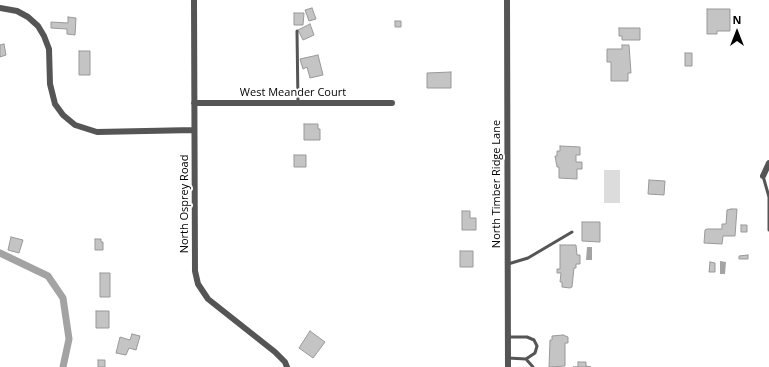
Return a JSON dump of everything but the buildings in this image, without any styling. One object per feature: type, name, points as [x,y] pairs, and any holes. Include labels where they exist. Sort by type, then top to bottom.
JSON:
[{"type":"street","name":"North Osprey Road","points":[[194,0],[195,271],[198,284],[208,299],[275,352],[285,362],[287,367]]},
{"type":"street","name":"North Timber Ridge Lane","points":[[507,0],[508,367]]},
{"type":"street","points":[[0,8],[17,11],[28,17],[41,31],[49,49],[50,84],[54,104],[62,116],[75,126],[97,132],[194,130]]},
{"type":"street","name":"West Meander Court","points":[[194,103],[392,103]]},
{"type":"street","points":[[762,176],[769,163]]},
{"type":"lane","points":[[297,31],[298,103]]},
{"type":"lane","points":[[762,176],[768,197],[768,230]]},
{"type":"lane","points":[[508,264],[528,258],[572,232]]},
{"type":"lane","points":[[508,337],[527,337],[534,340],[537,346],[535,353],[526,359],[508,358]]},
{"type":"lane","points":[[526,359],[533,367]]},
{"type":"shaded area","points":[[604,170],[620,170],[620,203],[604,203]]},
{"type":"shaded area","points":[[587,247],[592,247],[592,260],[586,260]]},
{"type":"shaded area","points":[[720,261],[726,262],[725,274],[720,274]]},
{"type":"waterway","points":[[0,253],[48,276],[63,298],[69,339],[63,367]]}]
